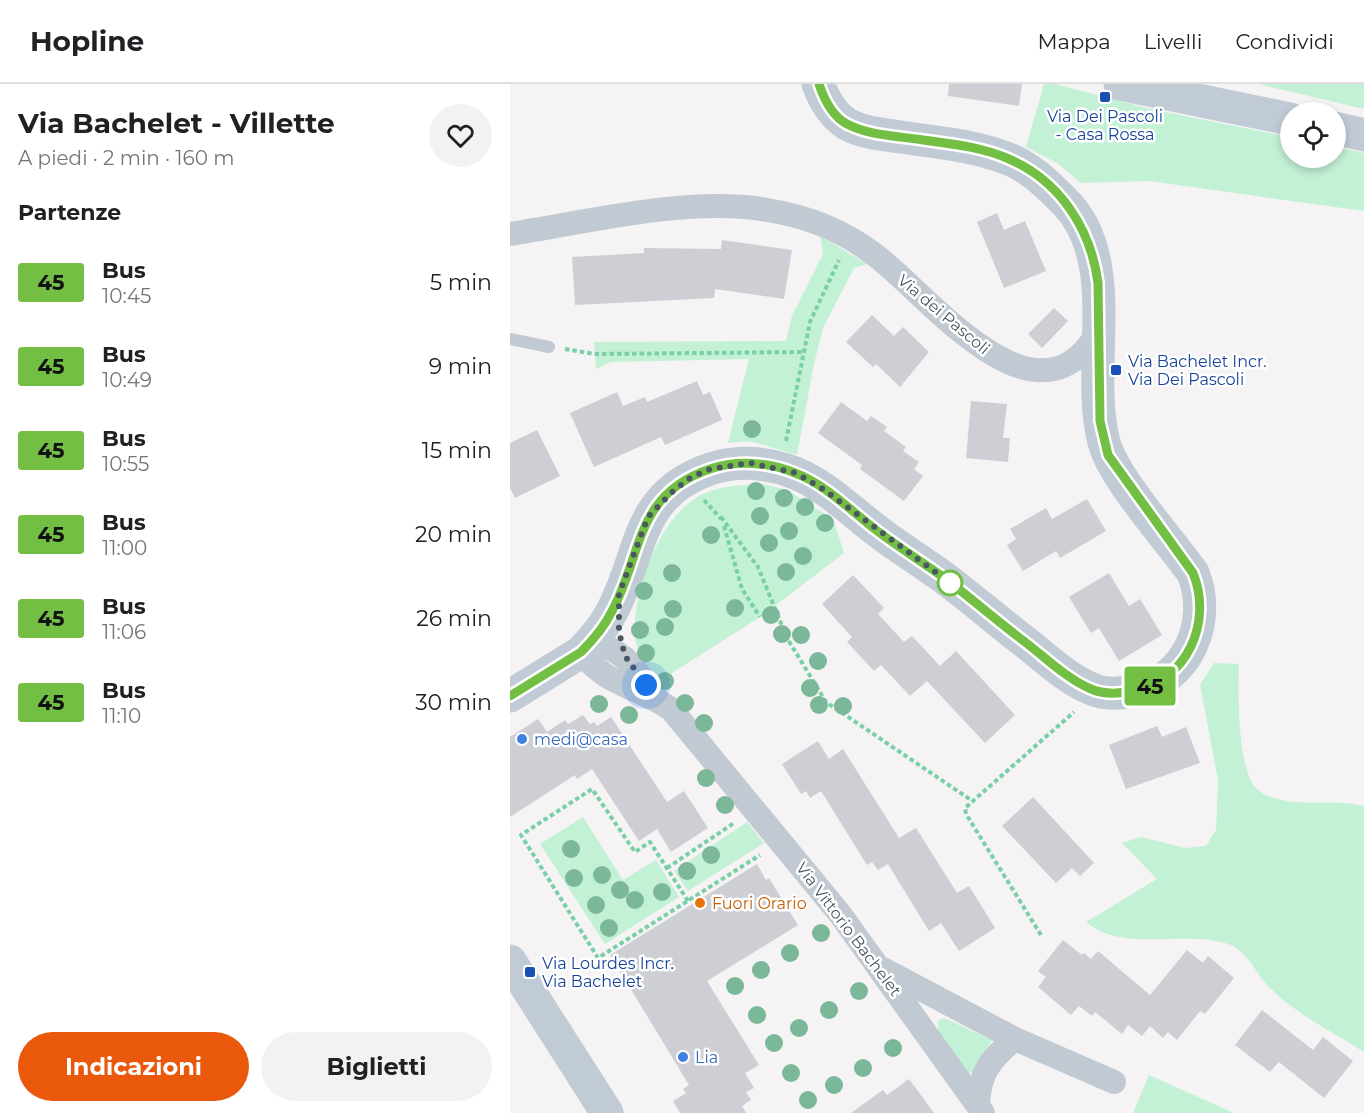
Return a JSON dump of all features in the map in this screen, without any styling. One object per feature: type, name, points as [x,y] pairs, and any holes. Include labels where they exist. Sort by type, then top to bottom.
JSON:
[{"type":"street","points":[[523,688],[585,648],[611,613],[648,517],[674,490],[690,478],[710,469],[750,463],[796,473],[823,489],[942,576],[1079,683],[1107,693],[1121,693],[1150,686],[1174,672],[1191,647],[1200,620],[1200,594],[1193,573],[1108,455],[1100,421],[1098,283],[1089,241],[1080,223],[1066,203],[1027,167],[1006,158],[966,147],[866,132],[846,123],[824,100],[818,84]]},
{"type":"street","points":[[1120,84],[1280,117]]},
{"type":"street","points":[[1346,131],[1364,135]]},
{"type":"street","name":"Via dei Pascoli","points":[[510,234],[698,206],[732,206],[767,210],[800,218],[850,238],[877,256],[976,344],[1011,365],[1038,370],[1058,367],[1082,353],[1098,332]]},
{"type":"street","points":[[619,594],[619,632],[625,656]]},
{"type":"street","points":[[585,648],[607,646],[625,656]]},
{"type":"street","name":"Via Vittorio Bachelet","points":[[585,648],[593,668],[610,680],[657,699],[671,709],[813,879],[980,1109]]},
{"type":"street","name":"Via Vittorio Bachelet","points":[[625,656],[657,699]]},
{"type":"street","points":[[523,688],[580,674],[610,680]]},
{"type":"street","points":[[510,961],[607,1113]]},
{"type":"street","points":[[878,967],[1015,1039],[1114,1082]]},
{"type":"street","points":[[980,1109],[978,1084],[988,1066],[1015,1039]]},
{"type":"lane","points":[[510,339],[549,347]]},
{"type":"path","points":[[781,468],[810,322],[840,258]]},
{"type":"path","points":[[549,347],[595,354],[803,352]]},
{"type":"path","points":[[698,492],[758,567],[787,638],[826,702],[971,800]]},
{"type":"path","points":[[721,518],[742,590],[760,617]]},
{"type":"path","points":[[1041,935],[966,814],[965,808],[971,800],[1077,709]]},
{"type":"path","points":[[688,901],[650,842],[635,852],[592,789],[521,835],[598,958],[688,901],[761,854]]},
{"type":"path","points":[[667,868],[735,822]]},
{"type":"green space","points":[[1044,84],[1055,84],[1150,109],[1280,135],[1280,168],[1346,168],[1346,149],[1364,153],[1364,211],[1149,181],[1081,183],[1057,163],[1026,147]]},
{"type":"green space","points":[[1258,84],[1364,84],[1364,109],[1346,105],[1346,102],[1334,102]]},
{"type":"green space","points":[[820,236],[867,264],[854,268],[823,328],[797,455],[750,441],[728,443],[749,359],[611,362],[596,369],[594,342],[786,341],[792,316],[823,254]]},
{"type":"green space","points":[[763,484],[787,490],[833,519],[844,553],[763,615],[658,682],[638,649],[635,637],[635,618],[644,575],[663,533],[676,515],[691,501],[708,492],[728,487]]},
{"type":"green space","points":[[1214,663],[1239,664],[1242,748],[1250,780],[1257,789],[1270,797],[1285,801],[1347,803],[1364,806],[1364,1052],[1279,997],[1264,982],[1241,951],[1235,947],[1211,940],[1118,937],[1101,932],[1086,922],[1157,879],[1122,843],[1141,837],[1185,848],[1206,846],[1216,830],[1218,780],[1200,685]]},
{"type":"green space","points":[[583,817],[623,880],[656,860],[679,897],[605,944],[540,844]]},
{"type":"green space","points":[[747,822],[764,843],[688,891],[674,871]]},
{"type":"green space","points":[[944,1018],[992,1040],[973,1072],[968,1073],[938,1031],[938,1021]]},
{"type":"green space","points":[[1149,1075],[1234,1113],[1133,1113]]},
{"type":"building","points":[[949,84],[1022,84],[1019,106],[948,96]]},
{"type":"building","points":[[997,213],[1004,230],[1025,221],[1046,271],[1004,288],[977,222]]},
{"type":"building","points":[[722,240],[792,250],[784,299],[715,289],[714,298],[575,305],[572,257],[644,253],[644,248],[721,249]]},
{"type":"building","points":[[1054,308],[1068,321],[1042,348],[1028,334]]},
{"type":"building","points":[[872,315],[894,336],[903,327],[929,352],[900,387],[876,364],[873,367],[846,342]]},
{"type":"building","points":[[697,381],[703,395],[710,392],[722,420],[665,445],[661,437],[594,467],[570,413],[617,392],[623,406],[645,397],[647,402]]},
{"type":"building","points":[[971,401],[1007,404],[1003,438],[1010,438],[1008,462],[966,458]]},
{"type":"building","points":[[841,402],[867,421],[871,416],[887,427],[884,431],[906,447],[903,451],[919,462],[914,469],[923,476],[904,501],[860,469],[862,465],[818,433]]},
{"type":"building","points":[[537,430],[560,476],[515,498],[510,488],[510,443]]},
{"type":"building","points":[[1087,499],[1106,531],[1060,558],[1056,551],[1023,571],[1007,545],[1016,539],[1010,529],[1046,508],[1052,519]]},
{"type":"building","points":[[1109,573],[1129,606],[1140,599],[1162,635],[1119,661],[1099,628],[1091,633],[1069,597]]},
{"type":"building","points":[[853,575],[884,608],[878,614],[904,642],[912,636],[940,666],[956,651],[1015,715],[985,743],[927,681],[910,696],[881,665],[874,671],[847,642],[852,637],[822,604]]},
{"type":"building","points":[[583,715],[590,724],[594,722],[597,726],[611,717],[667,802],[684,791],[708,828],[671,852],[657,829],[639,841],[592,769],[577,779],[575,775],[510,817],[510,737],[538,719],[547,732],[565,720],[568,724]]},
{"type":"building","points":[[1157,726],[1162,737],[1186,727],[1200,763],[1126,789],[1109,745]]},
{"type":"building","points":[[818,741],[829,759],[843,749],[899,838],[916,828],[957,893],[969,886],[995,928],[959,951],[941,923],[929,931],[888,864],[878,870],[872,862],[867,865],[821,791],[810,798],[806,791],[801,794],[782,764]]},
{"type":"building","points":[[1033,797],[1094,863],[1080,876],[1072,868],[1056,883],[1002,826]]},
{"type":"building","points":[[757,864],[766,880],[769,878],[798,925],[707,981],[759,1065],[745,1073],[754,1088],[746,1092],[751,1100],[742,1106],[746,1113],[680,1113],[673,1101],[686,1093],[683,1089],[689,1085],[610,955]]},
{"type":"building","points":[[1063,940],[1091,959],[1098,951],[1150,995],[1187,950],[1203,963],[1208,956],[1234,978],[1205,1014],[1200,1011],[1177,1040],[1168,1032],[1163,1038],[1150,1026],[1142,1036],[1128,1025],[1122,1034],[1095,1012],[1092,1016],[1079,1006],[1071,1015],[1038,987],[1046,977],[1038,971]]},
{"type":"building","points":[[1262,1010],[1313,1050],[1323,1037],[1353,1061],[1324,1098],[1279,1062],[1270,1072],[1235,1045]]},
{"type":"building","points":[[909,1079],[934,1113],[851,1113],[883,1090],[887,1095]]},
{"type":"bus line","name":"45","points":[[510,696],[581,652],[590,643],[611,613],[639,536],[648,517],[659,503],[690,478],[710,469],[750,463],[796,473],[823,489],[878,532],[942,576],[1066,674],[1093,690],[1121,693],[1150,686],[1174,672],[1191,647],[1196,637],[1201,613],[1199,587],[1183,558],[1113,464],[1103,440],[1100,421],[1098,283],[1089,241],[1080,223],[1066,203],[1027,167],[1006,158],[966,147],[866,132],[846,123],[835,114],[824,100],[819,84]]},
{"type":"place","name":"Via Dei Pascoli - Casa Rossa","points":[[1105,97]]},
{"type":"place","name":"Via Bachelet Incr. Via Dei Pascoli","points":[[1116,370]]},
{"type":"place","name":"medi@casa","points":[[522,739]]},
{"type":"place","name":"Fuori Orario","points":[[700,903]]},
{"type":"place","name":"Via Lourdes Incr. Via Bachelet","points":[[530,972]]},
{"type":"place","name":"Lia","points":[[683,1057]]},
{"type":"route","points":[[646,685],[625,656],[619,632],[619,594],[648,517],[674,490],[690,478],[710,469],[750,463],[796,473],[823,489],[878,532],[957,588],[950,583]]}]
